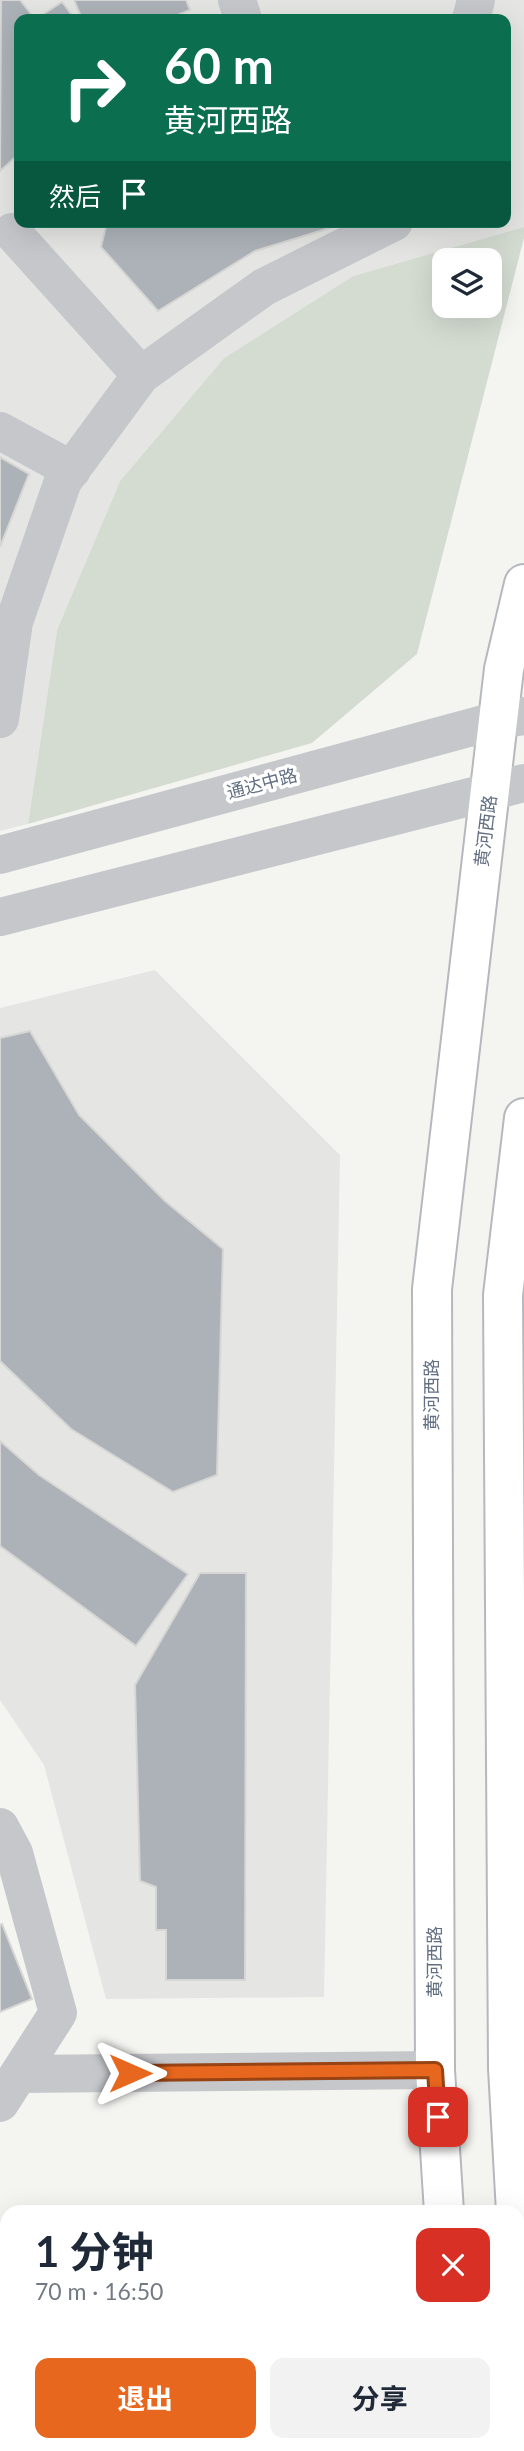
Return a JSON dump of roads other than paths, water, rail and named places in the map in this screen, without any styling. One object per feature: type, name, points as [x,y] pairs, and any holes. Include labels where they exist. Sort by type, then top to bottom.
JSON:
[{"type":"main road","name":"黄河西路","points":[[444,2205],[435,2070],[432,1289],[507,787],[511,718],[504,668],[524,584]]},
{"type":"main road","points":[[516,2205],[508,2068],[503,1295],[524,1118]]},
{"type":"street","points":[[0,719],[14,622],[63,481],[141,375],[264,287],[382,228]]},
{"type":"street","points":[[11,232],[141,375]]},
{"type":"street","points":[[0,431],[72,470]]},
{"type":"street","name":"通达中路","points":[[0,855],[511,718]]},
{"type":"street","points":[[0,917],[507,787]]},
{"type":"street","points":[[0,1827],[14,1853],[58,2013],[9,2088]]},
{"type":"street","points":[[9,2088],[435,2070]]}]
